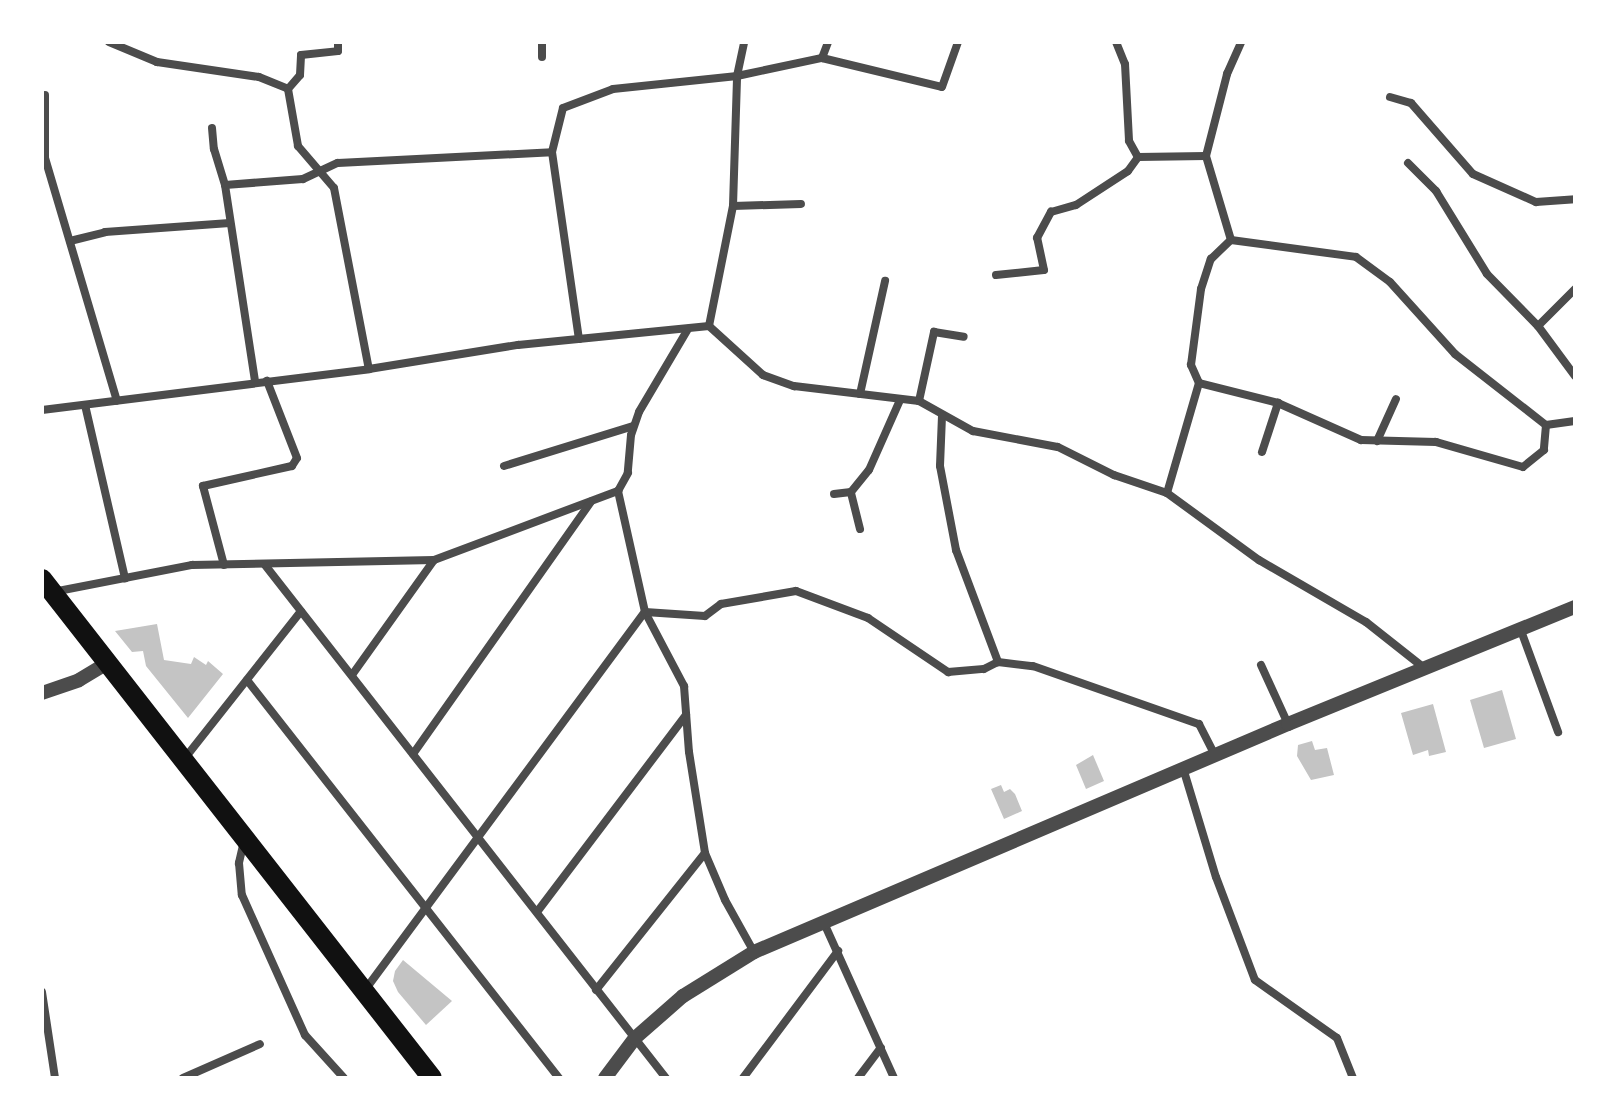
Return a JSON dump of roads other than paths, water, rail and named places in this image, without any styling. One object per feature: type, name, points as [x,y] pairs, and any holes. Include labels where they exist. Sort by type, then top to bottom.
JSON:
[{"type":"main road","points":[[47,585],[432,1078]]},
{"type":"street","points":[[109,42],[157,62],[259,77],[288,89]]},
{"type":"street","points":[[288,89],[300,75],[301,55],[338,51],[338,42]]},
{"type":"street","points":[[542,42],[542,57]]},
{"type":"street","points":[[709,326],[733,206],[737,76],[744,42]]},
{"type":"street","points":[[822,58],[828,42]]},
{"type":"street","points":[[579,339],[552,152],[563,108],[613,89],[737,76],[822,58],[942,87],[958,42]]},
{"type":"street","points":[[1116,42],[1125,64],[1129,141],[1138,157]]},
{"type":"street","points":[[1231,240],[1206,156],[1227,74],[1241,42]]},
{"type":"street","points":[[288,89],[298,146],[334,188],[369,369]]},
{"type":"street","points":[[45,95],[45,158],[117,401]]},
{"type":"street","points":[[1390,97],[1411,103],[1473,174],[1536,202],[1575,199]]},
{"type":"street","points":[[212,128],[214,149],[225,185],[255,382]]},
{"type":"street","points":[[225,185],[303,179],[319,169],[338,163],[552,152]]},
{"type":"street","points":[[1138,157],[1206,156]]},
{"type":"street","points":[[996,275],[1044,270],[1037,238],[1051,212],[1076,205],[1128,171],[1138,157]]},
{"type":"street","points":[[1408,163],[1436,191],[1487,274],[1538,326],[1575,376]]},
{"type":"street","points":[[733,206],[801,204]]},
{"type":"street","points":[[70,241],[105,232],[230,223]]},
{"type":"street","points":[[1167,493],[1199,383],[1191,365],[1201,289],[1211,259],[1231,240]]},
{"type":"street","points":[[1231,240],[1356,257],[1390,282],[1455,354],[1546,425],[1575,421]]},
{"type":"street","points":[[860,394],[885,281]]},
{"type":"street","points":[[1538,326],[1575,289]]},
{"type":"street","points":[[42,410],[369,369],[518,345],[709,326]]},
{"type":"street","points":[[709,326],[763,375],[794,386],[919,401],[973,431],[1058,447],[1114,475],[1167,493],[1259,560],[1366,622],[1423,667]]},
{"type":"street","points":[[47,585],[125,578],[192,565],[434,560],[618,491],[628,473],[633,426],[645,398],[688,329]]},
{"type":"street","points":[[919,401],[934,332],[964,337]]},
{"type":"street","points":[[224,565],[203,486],[292,466],[297,458],[267,381]]},
{"type":"street","points":[[1199,383],[1278,403],[1361,440],[1436,442],[1523,467],[1544,450],[1546,425]]},
{"type":"street","points":[[1377,441],[1396,399]]},
{"type":"street","points":[[834,494],[851,492],[869,470],[900,400]]},
{"type":"street","points":[[1262,452],[1278,403]]},
{"type":"street","points":[[85,405],[125,578]]},
{"type":"street","points":[[942,416],[940,466],[956,550],[998,662]]},
{"type":"street","points":[[504,466],[633,426]]},
{"type":"street","points":[[618,491],[645,612],[684,686],[705,853],[725,900],[754,952]]},
{"type":"street","points":[[851,492],[860,529]]},
{"type":"street","points":[[413,754],[592,501]]},
{"type":"street","points":[[352,675],[434,560]]},
{"type":"street","points":[[265,565],[666,1078]]},
{"type":"street","points":[[645,612],[705,616],[721,604],[796,591],[868,618],[948,672],[984,669],[998,662],[1033,666],[1199,724],[1215,755]]},
{"type":"street","points":[[605,1078],[635,1038],[683,996],[754,952],[1423,667],[1575,607]]},
{"type":"street","points":[[184,760],[301,611]]},
{"type":"street","points":[[364,991],[645,612]]},
{"type":"street","points":[[1519,628],[1558,732]]},
{"type":"street","points":[[42,693],[79,680],[107,663]]},
{"type":"street","points":[[1261,665],[1288,724]]},
{"type":"street","points":[[247,680],[559,1078]]},
{"type":"street","points":[[537,912],[687,714]]},
{"type":"street","points":[[1183,768],[1216,877],[1255,980],[1337,1038],[1353,1078]]},
{"type":"street","points":[[244,841],[239,863],[242,895],[305,1035],[344,1078]]},
{"type":"street","points":[[596,990],[705,853]]},
{"type":"street","points":[[824,923],[894,1078]]},
{"type":"street","points":[[743,1078],[838,951]]},
{"type":"street","points":[[42,992],[55,1078]]},
{"type":"street","points":[[183,1078],[260,1044]]},
{"type":"street","points":[[858,1078],[881,1048]]}]
